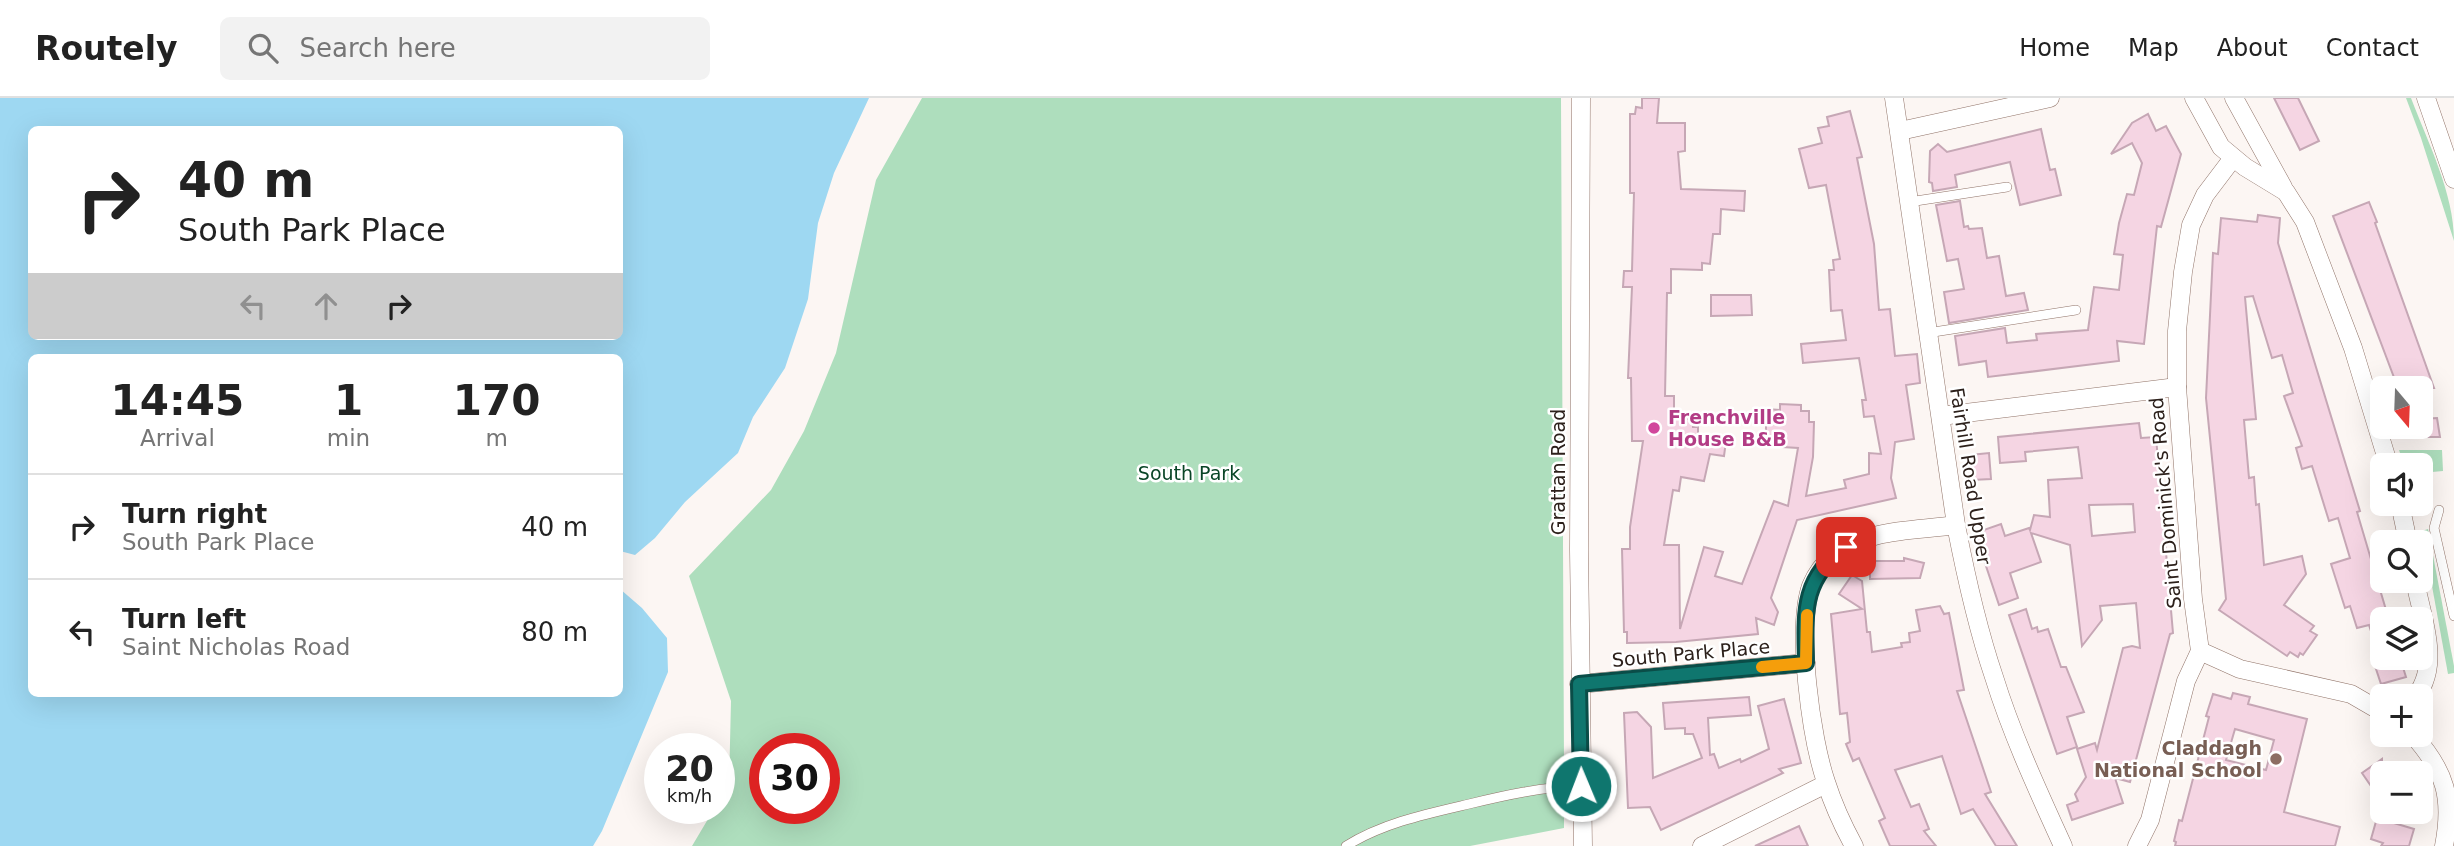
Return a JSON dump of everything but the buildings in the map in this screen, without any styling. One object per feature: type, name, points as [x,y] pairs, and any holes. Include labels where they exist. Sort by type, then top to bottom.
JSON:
[{"type":"street","name":"Grattan Road","points":[[1581,98],[1578,323],[1579,684],[1583,846]]},
{"type":"street","name":"Fairhill Road Upper","points":[[1894,98],[1956,525],[1968,586],[1994,680],[2063,846]]},
{"type":"street","points":[[1900,131],[2050,98]]},
{"type":"street","points":[[2194,98],[2221,147],[2232,158],[2286,192]]},
{"type":"street","points":[[2234,98],[2261,151],[2305,222],[2318,251],[2353,348],[2385,453]]},
{"type":"street","points":[[2426,98],[2454,178]]},
{"type":"street","name":"Saint Dominick's Road","points":[[2200,651],[2193,600],[2177,387],[2176,331],[2191,225],[2205,195],[2232,158]]},
{"type":"street","points":[[1941,416],[2177,387]]},
{"type":"street","points":[[1854,846],[1826,784],[1816,739],[1806,663],[1807,603],[1816,575],[1832,556],[1858,540],[1882,534],[1956,525]]},
{"type":"street","points":[[2417,593],[2429,665],[2425,684]]},
{"type":"street","points":[[2137,846],[2150,820],[2186,681],[2200,651],[2241,669],[2351,694],[2370,705]]},
{"type":"street","name":"South Park Place","points":[[1579,684],[1806,663]]},
{"type":"street","points":[[2424,747],[2451,793],[2444,846]]},
{"type":"street","points":[[1702,846],[1826,784]]},
{"type":"lane","points":[[1909,202],[2007,187]]},
{"type":"lane","points":[[1927,332],[2076,310]]},
{"type":"lane","points":[[2439,510],[2434,528],[2454,615]]},
{"type":"lane","points":[[1346,846],[1374,831],[1436,811],[1551,786],[1581,786]]},
{"type":"green space","name":"South Park","points":[[922,98],[1561,98],[1564,766],[1561,771],[1550,774],[1552,801],[1559,802],[1564,809],[1564,828],[1470,846],[692,846],[705,824],[735,824],[735,733],[730,733],[731,701],[689,576],[771,490],[804,431],[836,353],[876,180]]},
{"type":"green space","points":[[2406,98],[2411,98],[2439,168],[2450,205],[2454,241],[2421,138]]},
{"type":"green space","points":[[2399,450],[2442,450],[2443,471],[2433,472],[2433,453],[2400,453]]},
{"type":"green space","points":[[2433,555],[2454,666],[2454,673],[2448,674],[2433,592]]},
{"type":"water","points":[[0,98],[869,98],[834,173],[818,223],[808,299],[785,368],[753,417],[738,453],[685,502],[655,538],[635,555],[623,552],[623,354],[28,354],[28,697],[623,697],[623,592],[642,608],[667,638],[668,672],[602,831],[593,846],[0,846]]},
{"type":"slow traffic","points":[[1762,667],[1806,663],[1807,615]]},
{"type":"place","name":"Frenchville House B&B","points":[[1654,428]]},
{"type":"place","name":"Claddagh National School","points":[[2276,759]]},
{"type":"route","points":[[1581,786],[1579,684],[1806,663],[1807,603],[1811,587],[1823,565],[1846,547]]}]
